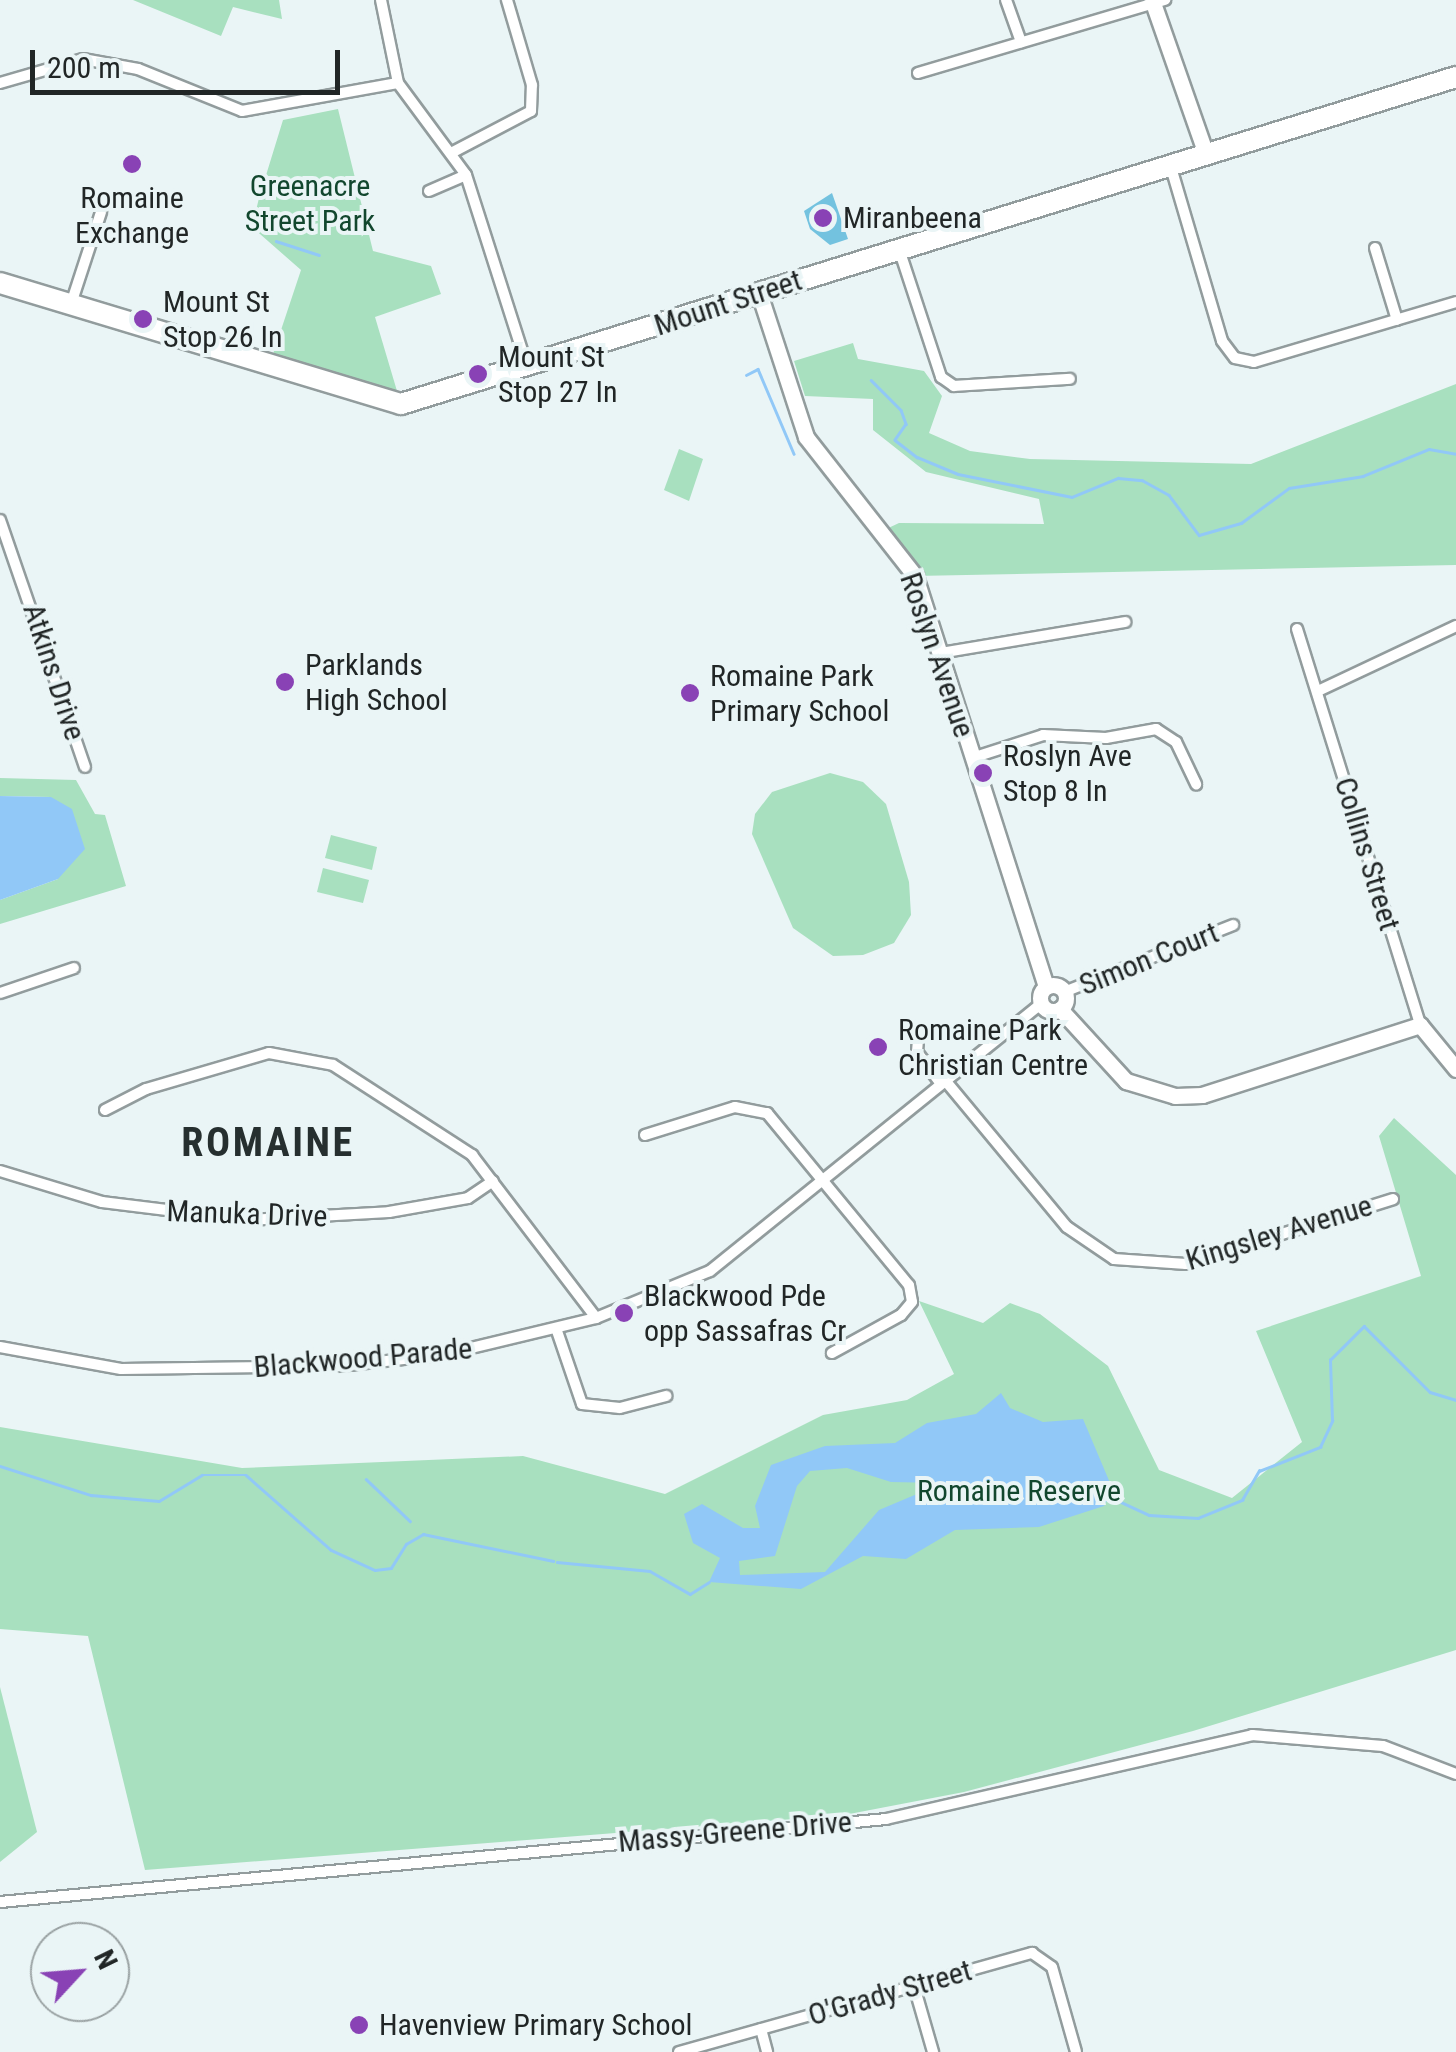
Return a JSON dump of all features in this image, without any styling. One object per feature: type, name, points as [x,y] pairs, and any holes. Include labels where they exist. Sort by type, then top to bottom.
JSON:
[{"type":"highway","name":"Mount Street","points":[[0,283],[380,402],[432,398],[1169,163],[1456,77]]},
{"type":"street","points":[[381,0],[398,82],[454,152],[466,175],[528,367]]},
{"type":"street","points":[[454,152],[531,111],[532,85],[507,0]]},
{"type":"street","points":[[1006,0],[1020,42]]},
{"type":"street","points":[[918,73],[1157,1],[1206,154]]},
{"type":"street","points":[[0,83],[82,59],[138,68],[215,106],[266,111],[398,82]]},
{"type":"street","points":[[1169,163],[1222,341],[1235,358],[1254,362],[1456,302]]},
{"type":"street","points":[[429,190],[466,175]]},
{"type":"street","points":[[71,305],[102,212]]},
{"type":"street","points":[[899,248],[941,377],[954,386],[1070,379]]},
{"type":"street","points":[[1375,248],[1398,320]]},
{"type":"street","name":"Roslyn Avenue","points":[[759,293],[806,437],[903,556],[940,654],[1044,996]]},
{"type":"street","name":"Atkins Drive","points":[[0,520],[86,767]]},
{"type":"street","points":[[940,654],[1126,622]]},
{"type":"street","points":[[1318,691],[1456,626]]},
{"type":"street","name":"Collins Street","points":[[1297,629],[1420,1024],[1456,1069]]},
{"type":"street","points":[[972,758],[1043,735],[1106,738],[1156,729],[1176,742],[1196,784]]},
{"type":"street","name":"Simon Court","points":[[1064,992],[1233,926]]},
{"type":"street","points":[[0,993],[74,968]]},
{"type":"street","points":[[1044,996],[1064,992],[1060,1009]]},
{"type":"street","points":[[1044,996],[1126,1081],[1176,1096],[1420,1024]]},
{"type":"street","name":"Blackwood Parade","points":[[0,1347],[84,1366],[269,1369],[392,1362],[557,1330],[596,1318],[710,1270],[1044,996]]},
{"type":"street","name":"Kingsley Avenue","points":[[918,1040],[917,1052],[1067,1228],[1114,1259],[1186,1264],[1393,1198]]},
{"type":"street","points":[[106,1110],[211,1069],[268,1053],[300,1054],[333,1064],[440,1132],[493,1181],[596,1318]]},
{"type":"street","points":[[645,1135],[754,1105],[824,1180],[908,1284],[912,1302],[832,1353]]},
{"type":"street","name":"Manuka Drive","points":[[0,1171],[119,1206],[248,1220],[389,1212],[468,1198],[493,1181]]},
{"type":"street","points":[[557,1330],[582,1404],[620,1408],[666,1396]]},
{"type":"street","name":"Massy-Greene Drive","points":[[0,1902],[886,1819],[1252,1734],[1383,1746],[1456,1774]]},
{"type":"street","name":"O'Grady Street","points":[[679,2052],[1032,1953],[1044,1958],[1076,2052]]},
{"type":"street","points":[[914,1986],[933,2052]]},
{"type":"street","points":[[761,2029],[767,2052]]},
{"type":"green space","points":[[133,0],[279,0],[282,19],[233,7],[221,36]]},
{"type":"green space","name":"Greenacre Street Park","points":[[338,109],[373,251],[431,266],[441,294],[375,317],[397,391],[273,354],[301,270],[252,227],[259,198],[283,120]]},
{"type":"green space","points":[[853,343],[858,359],[924,371],[942,396],[929,433],[970,451],[1030,459],[1251,464],[1456,384],[1456,565],[915,576],[882,531],[899,523],[1044,524],[1039,499],[926,472],[873,430],[873,399],[805,396],[794,361]]},
{"type":"green space","points":[[679,449],[703,459],[689,501],[664,490]]},
{"type":"green space","points":[[830,773],[863,782],[886,804],[909,882],[911,915],[894,943],[863,955],[833,956],[793,928],[752,834],[755,814],[772,792]]},
{"type":"green space","points":[[0,778],[76,780],[95,814],[105,815],[126,886],[0,924],[0,900],[58,879],[51,797],[0,796]]},
{"type":"green space","points":[[331,835],[377,847],[372,870],[325,858]]},
{"type":"green space","points":[[323,868],[369,880],[363,903],[317,892]]},
{"type":"green space","name":"Romaine Reserve","points":[[1394,1118],[1456,1175],[1456,1650],[1193,1731],[964,1792],[844,1815],[145,1870],[88,1636],[0,1629],[0,1427],[242,1468],[523,1456],[665,1494],[823,1415],[907,1400],[954,1374],[919,1301],[983,1323],[1010,1303],[1040,1314],[1108,1366],[1159,1470],[1232,1498],[1302,1442],[1256,1331],[1421,1276],[1379,1136]]},
{"type":"green space","points":[[0,1687],[37,1832],[0,1862]]},
{"type":"water","points":[[0,796],[51,797],[72,809],[85,849],[58,879],[0,900]]},
{"type":"water","points":[[1001,1393],[1010,1408],[1043,1422],[1083,1419],[1113,1490],[1104,1506],[1039,1527],[955,1530],[906,1559],[863,1556],[801,1589],[709,1582],[720,1558],[693,1543],[684,1514],[702,1504],[743,1528],[760,1528],[755,1506],[771,1465],[825,1446],[895,1443],[927,1423],[976,1414]],"holes":[[[847,1468],[891,1482],[940,1483],[945,1495],[931,1503],[917,1494],[879,1510],[825,1572],[740,1575],[739,1561],[775,1556],[797,1486],[810,1471]]]},
{"type":"building","name":"Miranbeena","points":[[832,193],[848,239],[830,245],[810,229],[804,211]]},
{"type":"waterway","points":[[276,241],[319,255]]},
{"type":"waterway","points":[[746,375],[758,369],[794,454]]},
{"type":"waterway","points":[[871,380],[901,410],[906,424],[895,440],[917,457],[958,474],[1072,497],[1118,478],[1142,480],[1169,495],[1199,535],[1241,523],[1289,488],[1363,476],[1429,449],[1456,454]]},
{"type":"waterway","points":[[1110,1497],[1149,1515],[1198,1518],[1242,1500],[1259,1471],[1320,1447],[1332,1421],[1330,1360],[1364,1326],[1430,1392],[1456,1400]]},
{"type":"waterway","points":[[0,1466],[91,1495],[159,1501],[202,1475],[246,1475],[331,1550],[375,1570],[391,1568],[406,1544],[423,1534],[553,1561]]},
{"type":"waterway","points":[[366,1479],[410,1521]]},
{"type":"waterway","points":[[557,1562],[650,1571],[690,1594],[709,1582]]},
{"type":"place","name":"Romaine Exchange","points":[[132,164]]},
{"type":"place","name":"Miranbeena","points":[[823,218]]},
{"type":"place","name":"Mount St Stop 26 In","points":[[143,319]]},
{"type":"place","name":"Mount St Stop 27 In","points":[[478,374]]},
{"type":"place","name":"Parklands High School","points":[[285,682]]},
{"type":"place","name":"Romaine Park Primary School","points":[[690,693]]},
{"type":"place","name":"Roslyn Ave Stop 8 In","points":[[983,773]]},
{"type":"place","name":"Romaine Park Christian Centre","points":[[878,1047]]},
{"type":"place","name":"Blackwood Pde opp Sassafras Cr","points":[[624,1313]]},
{"type":"place","name":"Havenview Primary School","points":[[359,2025]]},
{"type":"district","name":"ROMAINE","points":[[268,1143]]}]
